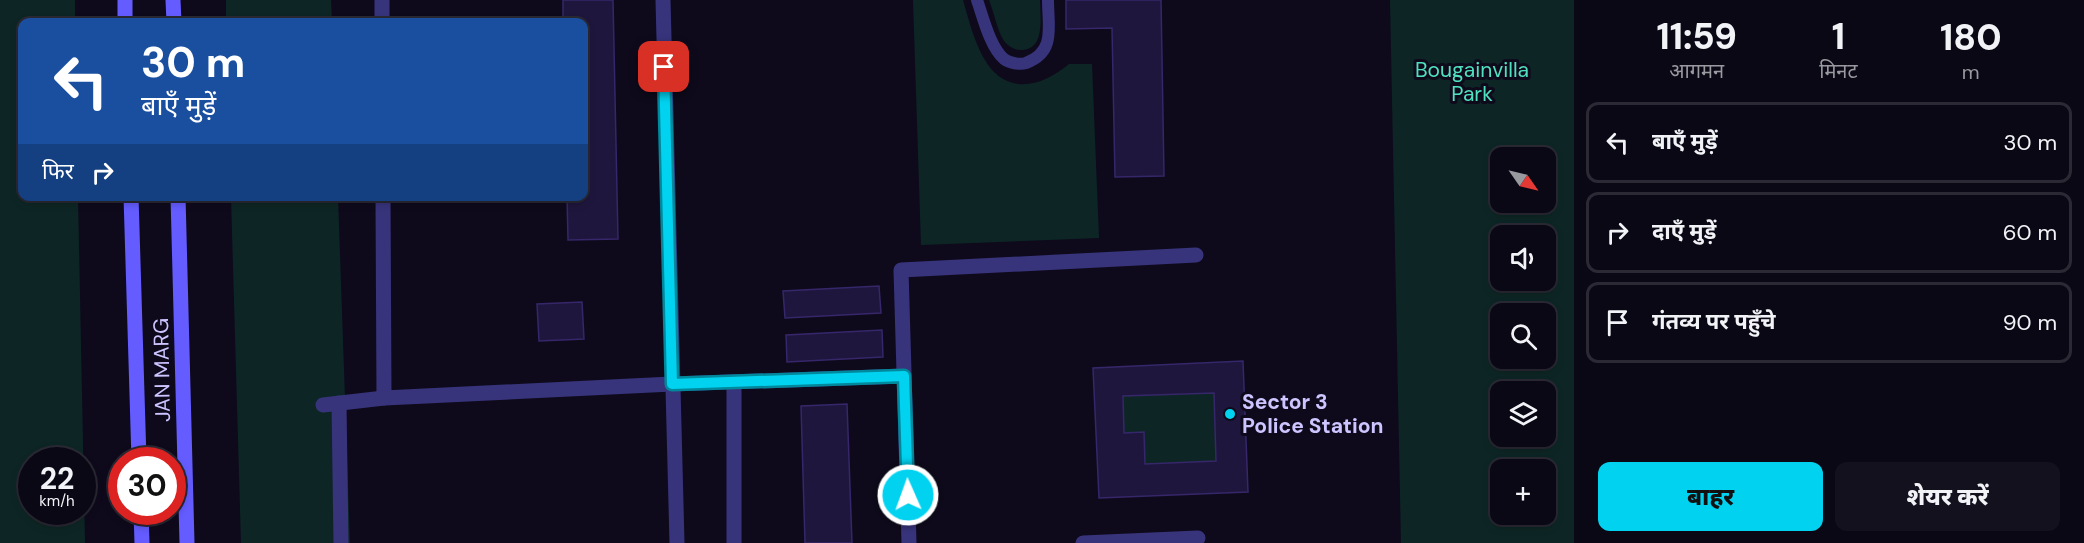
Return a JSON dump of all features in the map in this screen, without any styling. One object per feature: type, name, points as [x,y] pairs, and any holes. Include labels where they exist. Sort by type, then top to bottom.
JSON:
[{"type":"main road","points":[[125,0],[125,18]]},
{"type":"main road","points":[[173,0],[174,18]]},
{"type":"main road","name":"JAN MARG","points":[[131,201],[139,447]]},
{"type":"main road","name":"JAN MARG","points":[[178,201],[187,543]]},
{"type":"main road","points":[[141,525],[142,543]]},
{"type":"street","points":[[382,0],[382,18]]},
{"type":"street","points":[[663,0],[678,543]]},
{"type":"street","points":[[383,201],[384,398]]},
{"type":"street","points":[[909,543],[901,270],[1196,255]]},
{"type":"street","points":[[323,405],[384,398],[672,384],[904,376]]},
{"type":"street","points":[[734,382],[734,543]]},
{"type":"street","points":[[339,403],[341,543]]},
{"type":"street","points":[[1083,543],[1198,538]]},
{"type":"lane","points":[[977,0],[991,40],[1005,59],[1022,65],[1037,59],[1048,45],[1048,0]]},
{"type":"green space","points":[[0,0],[75,0],[75,18],[18,18],[18,201],[78,201],[83,447],[18,447],[18,525],[85,525],[85,543],[0,543]]},
{"type":"green space","points":[[226,0],[331,0],[332,18],[226,18]]},
{"type":"green space","points":[[913,0],[963,0],[983,58],[997,75],[1007,81],[1017,84],[1038,82],[1069,64],[1092,64],[1099,238],[921,245]]},
{"type":"green space","points":[[989,0],[1040,0],[1040,32],[1034,45],[1020,50],[1005,43]]},
{"type":"green space","name":"Bougainvilla Park","points":[[1390,0],[1574,0],[1574,543],[1401,543]]},
{"type":"green space","points":[[231,201],[338,201],[350,543],[241,543]]},
{"type":"green space","points":[[1214,393],[1216,461],[1145,464],[1144,432],[1124,433],[1123,396]]},
{"type":"building","points":[[563,0],[613,0],[618,239],[568,240],[567,201],[588,201],[588,18],[563,18]]},
{"type":"building","points":[[1066,0],[1161,0],[1164,176],[1115,177],[1112,28],[1066,29]]},
{"type":"building","points":[[879,286],[881,313],[785,318],[783,291]]},
{"type":"building","points":[[582,302],[584,339],[539,341],[537,304]]},
{"type":"building","points":[[882,330],[883,357],[787,362],[786,335]]},
{"type":"building","name":"Sector 3 Police Station","points":[[1243,361],[1248,492],[1099,498],[1093,368]],"holes":[[[1214,393],[1216,461],[1145,464],[1144,432],[1124,433],[1123,396]]]},
{"type":"building","points":[[847,404],[852,543],[805,543],[801,406]]},
{"type":"place","name":"Sector 3 Police Station","points":[[1230,414]]},
{"type":"route","points":[[664,67],[672,384],[904,376],[908,495]]}]
